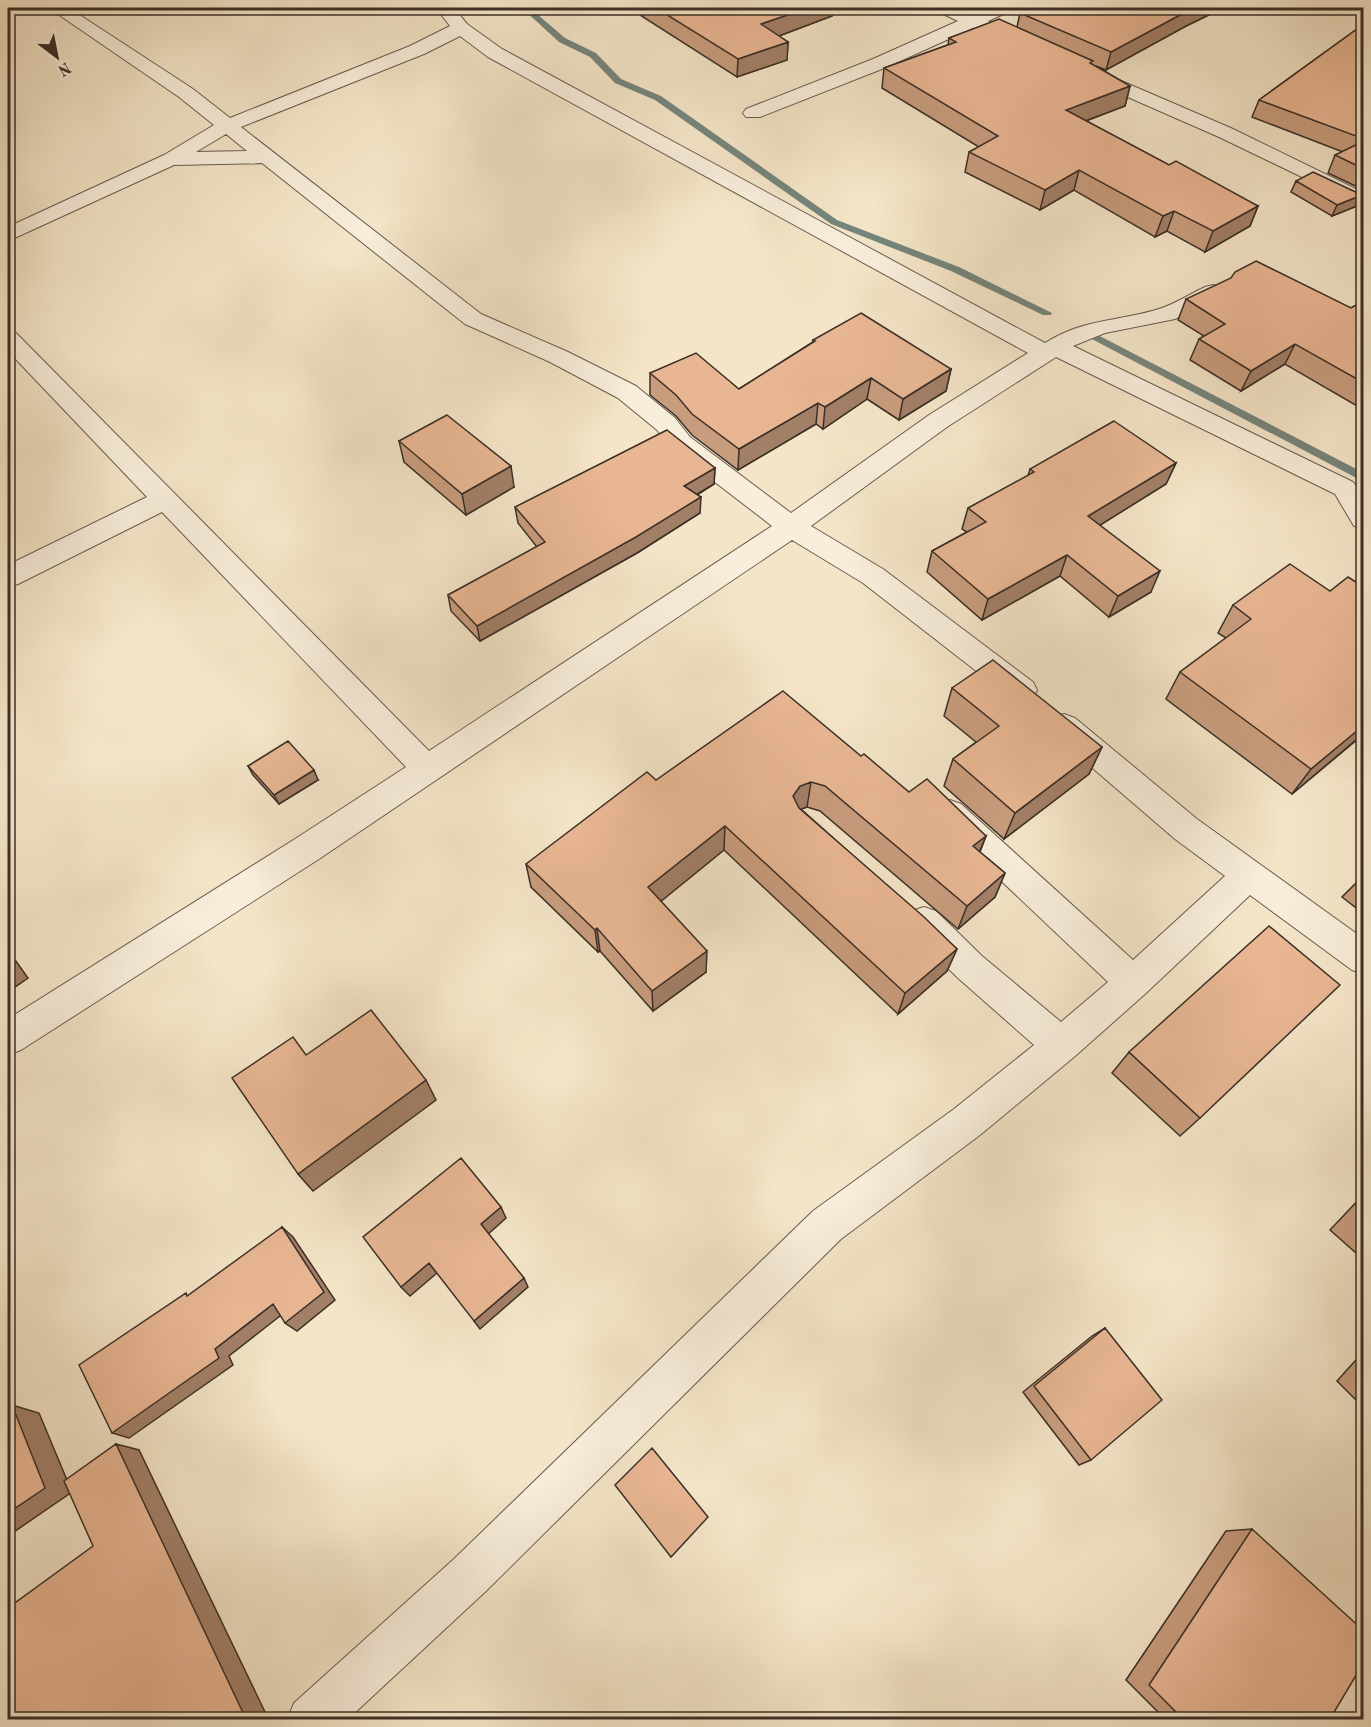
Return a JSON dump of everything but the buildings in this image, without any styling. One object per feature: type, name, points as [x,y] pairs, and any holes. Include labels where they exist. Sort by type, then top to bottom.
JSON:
[{"type":"street","points":[[57,8],[186,93],[473,319],[559,357],[627,392],[666,424],[681,443],[791,527],[873,576],[1000,671],[1186,829],[1364,959]]},
{"type":"street","points":[[445,8],[461,28],[495,53],[1051,350],[1344,488],[1364,519]]},
{"type":"street","points":[[945,8],[1044,53]]},
{"type":"street","points":[[753,113],[880,63],[1002,8]]},
{"type":"street","points":[[8,235],[171,159],[226,126],[417,50],[461,28]]},
{"type":"street","points":[[1076,67],[1226,133],[1364,201]]},
{"type":"street","points":[[171,159],[267,157]]},
{"type":"street","points":[[8,1038],[307,849],[791,527],[938,422],[1066,340],[1100,327],[1167,314],[1213,292]]},
{"type":"street","points":[[8,338],[427,769]]},
{"type":"street","points":[[8,577],[165,498]]},
{"type":"street","points":[[934,798],[1132,983]]},
{"type":"street","points":[[311,1719],[470,1575],[827,1225],[967,1122],[1061,1045],[1248,876]]},
{"type":"street","points":[[904,905],[970,967],[1061,1045]]},
{"type":"waterway","points":[[526,8],[562,40],[593,55],[618,81],[658,98],[834,222],[955,269],[1047,313]]},
{"type":"waterway","points":[[1092,335],[1364,478]]}]
